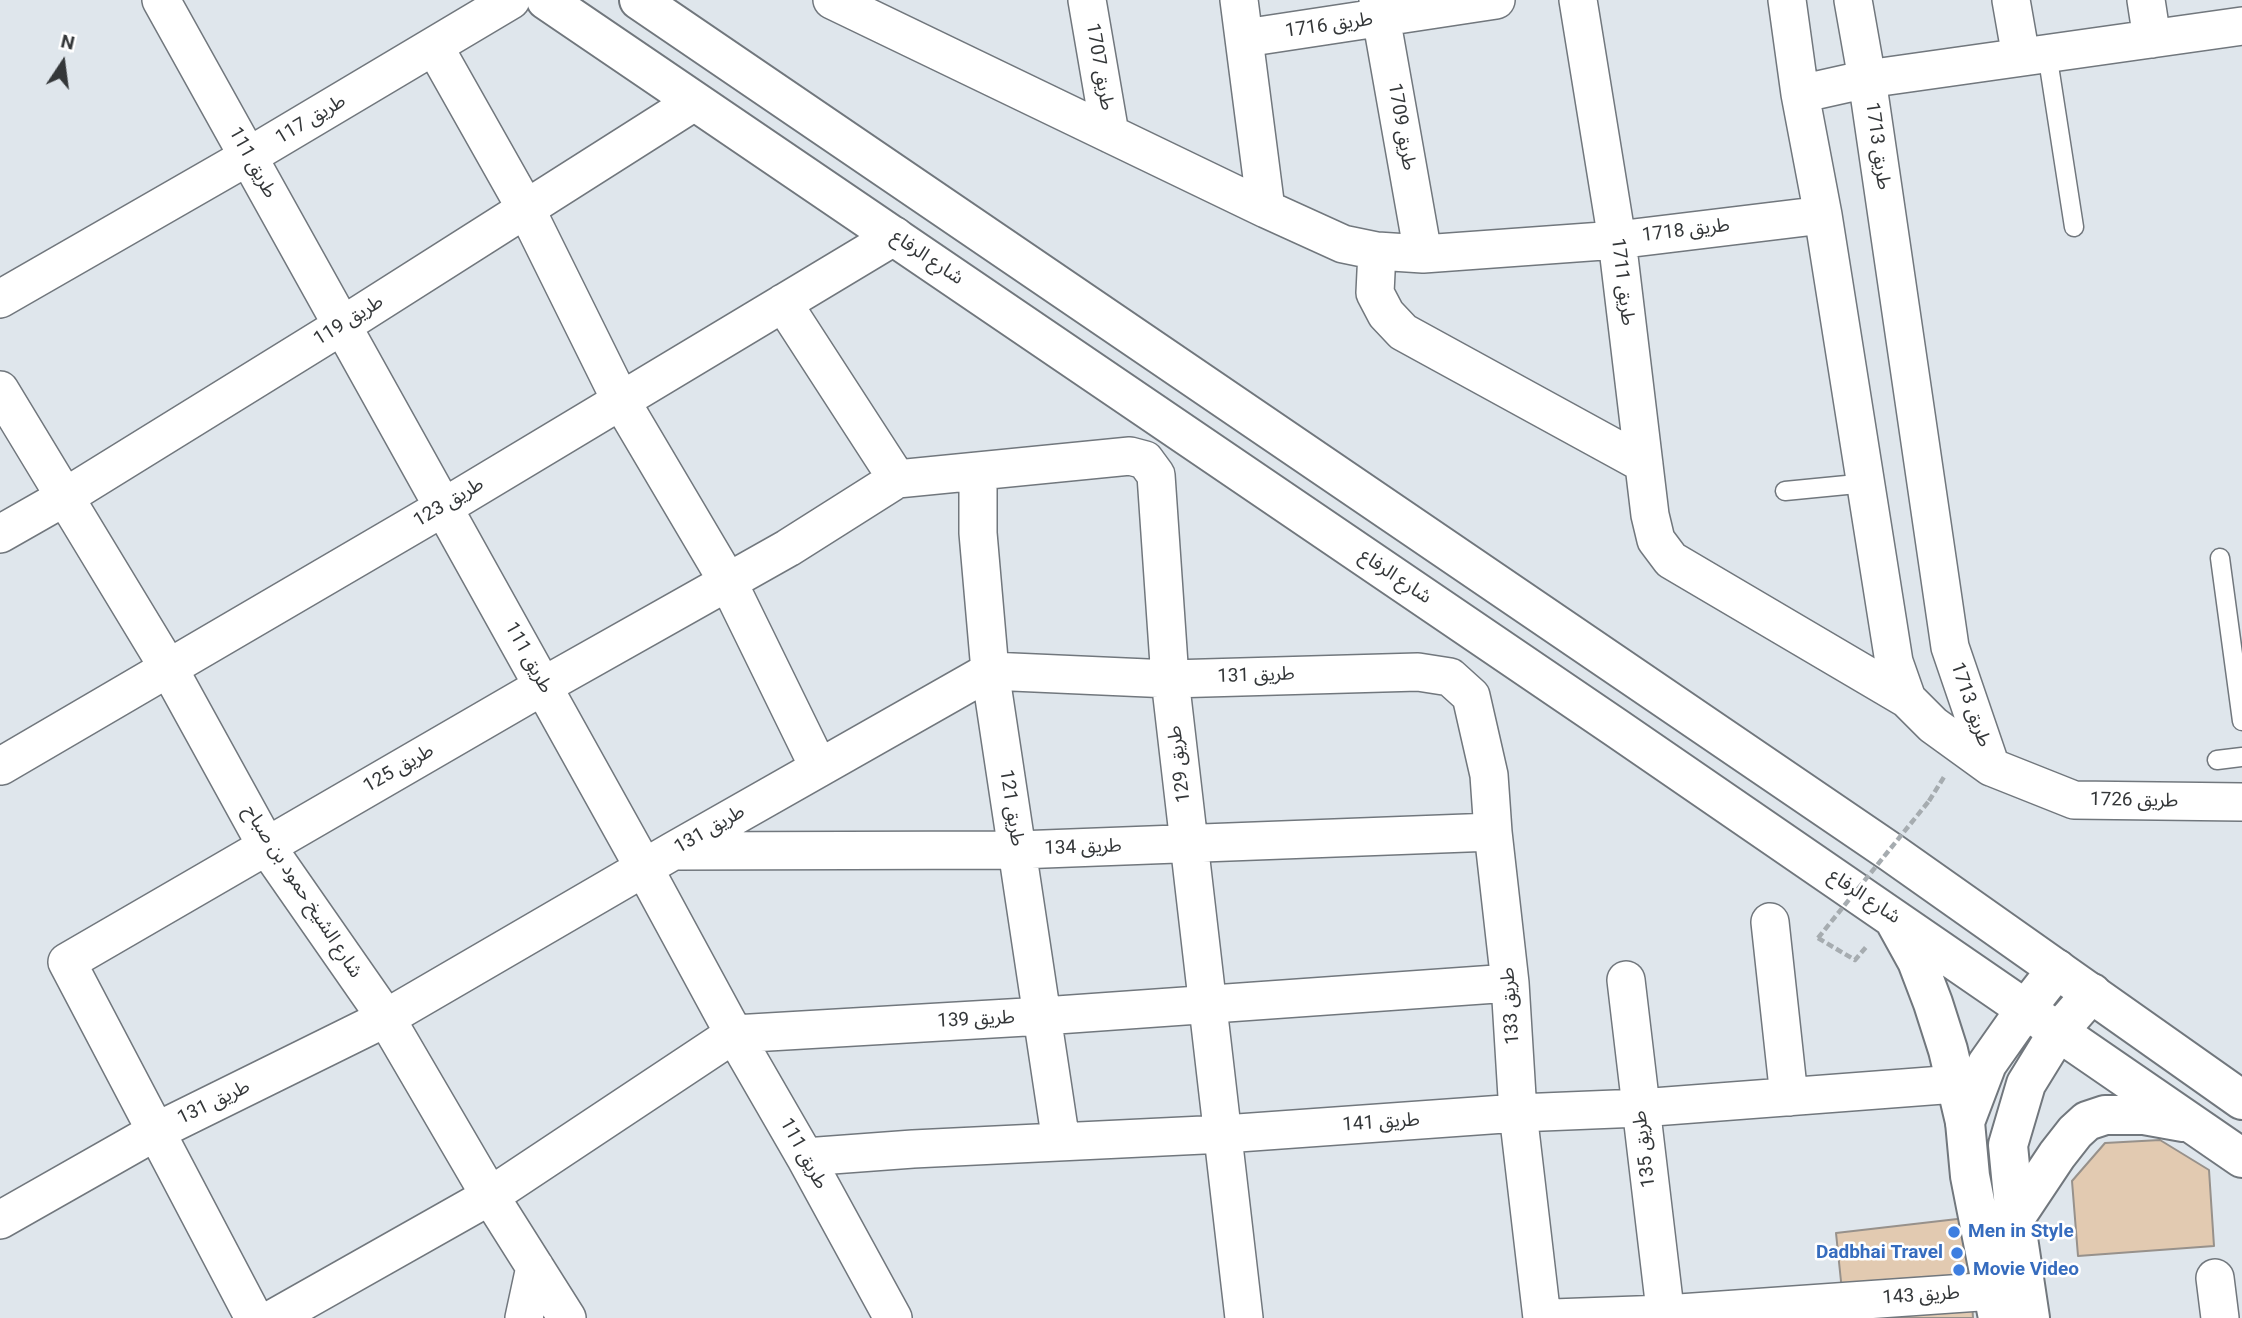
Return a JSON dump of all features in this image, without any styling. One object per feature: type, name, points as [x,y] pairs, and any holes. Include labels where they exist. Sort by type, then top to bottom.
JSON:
[{"type":"main road","name":"شارع الرفاع","points":[[546,0],[1891,915],[2242,1158]]},
{"type":"main road","points":[[639,0],[1892,853],[2242,1100]]},
{"type":"main road","points":[[1891,915],[1917,961],[1948,1050],[1965,1122],[1970,1176],[1996,1305]]},
{"type":"main road","points":[[1965,1122],[1987,1064],[2057,969]]},
{"type":"main road","points":[[2030,1318],[2015,1218],[2008,1145],[2026,1084],[2058,1032],[2092,993]]},
{"type":"main road","points":[[2015,1218],[2057,1155],[2087,1121],[2105,1115],[2144,1115],[2196,1125]]},
{"type":"street","name":"طريق 111","points":[[161,0],[543,685],[659,859],[734,1034],[893,1318]]},
{"type":"street","name":"طريق 117","points":[[0,299],[249,156],[511,0]]},
{"type":"street","name":"طريق 1718","points":[[832,0],[1343,244],[1377,251],[1423,254],[1617,240],[1823,215]]},
{"type":"street","name":"طريق 1707","points":[[1087,0],[1110,134]]},
{"type":"street","points":[[1239,0],[1266,209]]},
{"type":"street","name":"طريق 1716","points":[[1245,38],[1380,9],[1496,0]]},
{"type":"street","name":"طريق 1711","points":[[1578,0],[1617,240],[1650,515],[1656,540],[1671,560],[1907,699]]},
{"type":"street","name":"طريق 1713","points":[[1787,0],[1800,94],[1823,215],[1894,662],[1907,699],[1933,725],[1991,767]]},
{"type":"street","name":"طريق 1713","points":[[1853,0],[1867,79],[1950,647],[1991,767]]},
{"type":"street","points":[[2011,0],[2034,55]]},
{"type":"street","points":[[2146,0],[2152,39]]},
{"type":"street","name":"طريق 1709","points":[[1380,9],[1423,254]]},
{"type":"street","points":[[1800,94],[1867,79],[2242,26]]},
{"type":"street","points":[[434,46],[526,209],[621,401],[728,582],[819,768]]},
{"type":"street","name":"طريق 119","points":[[0,534],[65,497],[343,325],[694,102]]},
{"type":"street","name":"طريق 123","points":[[1,766],[444,507],[895,236]]},
{"type":"street","points":[[1377,251],[1376,293],[1386,314],[1403,332],[1644,464]]},
{"type":"street","points":[[783,303],[897,479]]},
{"type":"street","name":"شارع الشيخ حمود بن صباح","points":[[0,390],[169,669],[267,846],[386,1018],[489,1196],[567,1318]]},
{"type":"street","name":"طريق 129","points":[[897,479],[1130,456],[1145,460],[1156,475],[1170,679],[1244,1318]]},
{"type":"street","name":"طريق 121","points":[[978,472],[978,533],[990,671],[1061,1142]]},
{"type":"street","name":"طريق 125","points":[[155,1132],[67,962],[543,685],[788,548],[897,479]]},
{"type":"street","name":"طريق 131","points":[[0,1220],[155,1132],[386,1018],[990,671],[1170,679],[1418,672],[1450,677],[1471,696]]},
{"type":"street","name":"طريق 133","points":[[1471,696],[1489,775],[1510,983],[1518,1114],[1542,1318]]},
{"type":"street","name":"طريق 1726","points":[[1991,767],[2074,800],[2242,802]]},
{"type":"street","name":"طريق 134","points":[[659,859],[1018,850],[1493,832]]},
{"type":"street","points":[[1770,922],[1789,1097]]},
{"type":"street","name":"طريق 135","points":[[1626,980],[1665,1316]]},
{"type":"street","name":"طريق 139","points":[[734,1034],[1043,1016],[1510,983]]},
{"type":"street","points":[[274,1318],[489,1196],[734,1034]]},
{"type":"street","name":"طريق 141","points":[[805,1157],[1640,1108],[1956,1084]]},
{"type":"street","points":[[155,1132],[254,1318]]},
{"type":"street","points":[[524,1318],[535,1267]]},
{"type":"street","points":[[2215,1278],[2220,1318]]},
{"type":"street","name":"طريق 143","points":[[1553,1318],[1996,1305]]},
{"type":"lane","points":[[2034,55],[2074,227]]},
{"type":"lane","points":[[1785,491],[1867,483]]},
{"type":"lane","points":[[2220,558],[2242,721]]},
{"type":"lane","points":[[2217,760],[2242,757]]},
{"type":"path","points":[[1855,960],[1818,938],[1940,785]]},
{"type":"building","points":[[2160,1140],[2209,1170],[2214,1246],[2078,1256],[2072,1181],[2105,1143]]},
{"type":"building","points":[[1966,1218],[1973,1276],[1842,1291],[1836,1233]]},
{"type":"building","points":[[1972,1302],[1973,1318],[1867,1318]]},
{"type":"place","name":"Men in Style","points":[[1954,1232]]},
{"type":"place","name":"Dadbhai Travel","points":[[1957,1253]]},
{"type":"place","name":"Movie Video","points":[[1959,1270]]}]
